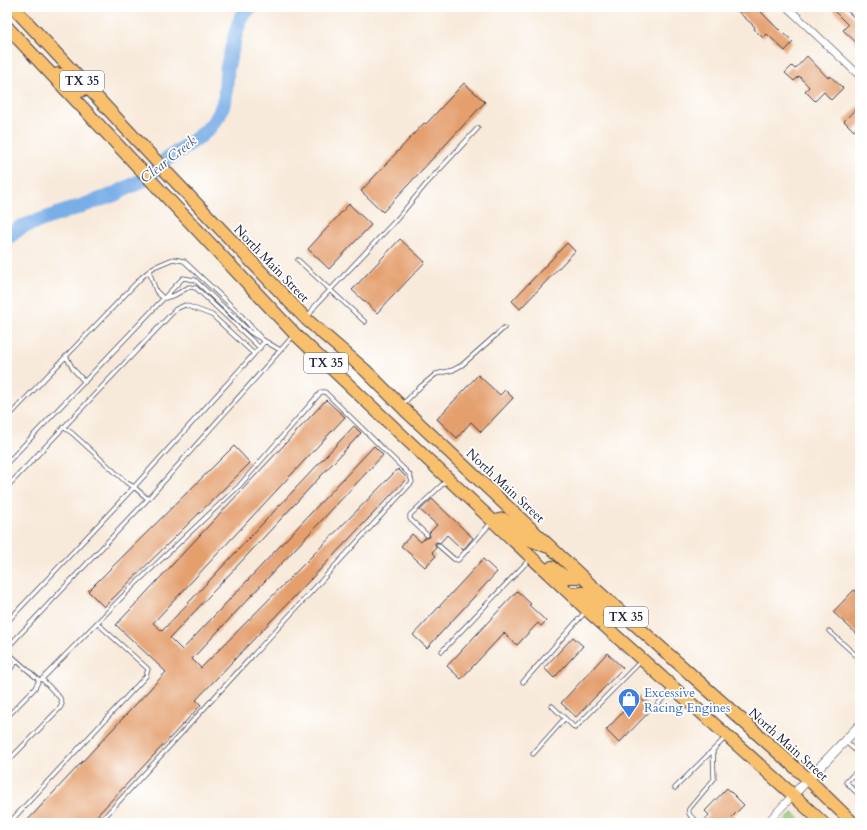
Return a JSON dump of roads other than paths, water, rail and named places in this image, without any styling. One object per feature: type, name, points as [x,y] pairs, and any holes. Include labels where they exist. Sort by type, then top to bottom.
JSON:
[{"type":"main road","name":"TX 35","points":[[13,7],[112,114]]},
{"type":"main road","name":"TX 35","points":[[7,27],[295,334],[587,610],[794,795],[822,823]]},
{"type":"main road","points":[[54,77],[58,74],[66,76],[94,105],[112,114]]},
{"type":"main road","name":"North Main Street","points":[[112,114],[307,320],[365,370],[400,406],[582,577],[809,780],[854,823]]},
{"type":"main road","points":[[295,334],[307,320]]},
{"type":"main road","points":[[386,420],[400,406]]},
{"type":"main road","points":[[493,521],[503,519],[527,539],[553,549]]},
{"type":"main road","points":[[532,557],[545,560],[564,576],[582,577]]},
{"type":"main road","points":[[570,594],[583,593],[599,607],[631,622]]},
{"type":"street","points":[[787,7],[860,76]]},
{"type":"street","points":[[767,823],[860,725]]},
{"type":"lane","points":[[307,320],[315,306],[397,219],[427,183],[478,128]]},
{"type":"lane","points":[[7,418],[142,277],[154,267],[173,258],[184,261],[238,312],[265,342]]},
{"type":"lane","points":[[298,260],[364,322]]},
{"type":"lane","points":[[150,270],[156,291],[164,298]]},
{"type":"lane","points":[[7,463],[183,278],[192,278],[195,280],[250,332],[280,350]]},
{"type":"lane","points":[[164,298],[175,295],[189,287],[196,288],[260,348]]},
{"type":"lane","points":[[7,487],[176,309],[185,306],[212,315],[254,354]]},
{"type":"lane","points":[[400,406],[436,374],[453,370],[462,365],[504,328]]},
{"type":"lane","points":[[7,648],[148,499],[295,334]]},
{"type":"lane","points":[[7,622],[134,487],[265,342]]},
{"type":"lane","points":[[66,356],[73,369],[85,382]]},
{"type":"lane","points":[[7,717],[131,588],[238,486],[321,392],[325,392],[410,475],[412,482],[99,823]]},
{"type":"lane","points":[[63,427],[72,433],[127,483],[148,499]]},
{"type":"lane","points":[[427,535],[410,519],[410,515],[448,479]]},
{"type":"lane","points":[[438,545],[454,559],[458,560],[493,521]]},
{"type":"lane","points":[[442,651],[532,557]]},
{"type":"lane","points":[[523,682],[587,610]]},
{"type":"lane","points":[[9,823],[146,676],[148,669],[98,623]]},
{"type":"lane","points":[[829,631],[860,659]]},
{"type":"lane","points":[[7,652],[41,680],[60,698],[62,704],[60,708],[7,762]]},
{"type":"lane","points":[[552,706],[575,728],[642,660]]},
{"type":"lane","points":[[7,673],[17,661]]},
{"type":"lane","points":[[658,704],[673,687]]},
{"type":"lane","points":[[532,754],[565,718]]},
{"type":"lane","points":[[675,788],[727,736]]},
{"type":"lane","points":[[845,741],[860,755]]},
{"type":"lane","points":[[699,823],[688,812],[714,779],[713,750]]},
{"type":"lane","points":[[860,768],[846,782],[860,796]]},
{"type":"waterway","name":"Clear Creek","points":[[7,238],[21,227],[113,195],[147,178],[167,159],[199,137],[210,127],[219,115],[225,99],[227,68],[237,29],[242,16],[250,7]]},
{"type":"place","name":"Excessive Racing Engines","points":[[629,718]]}]
